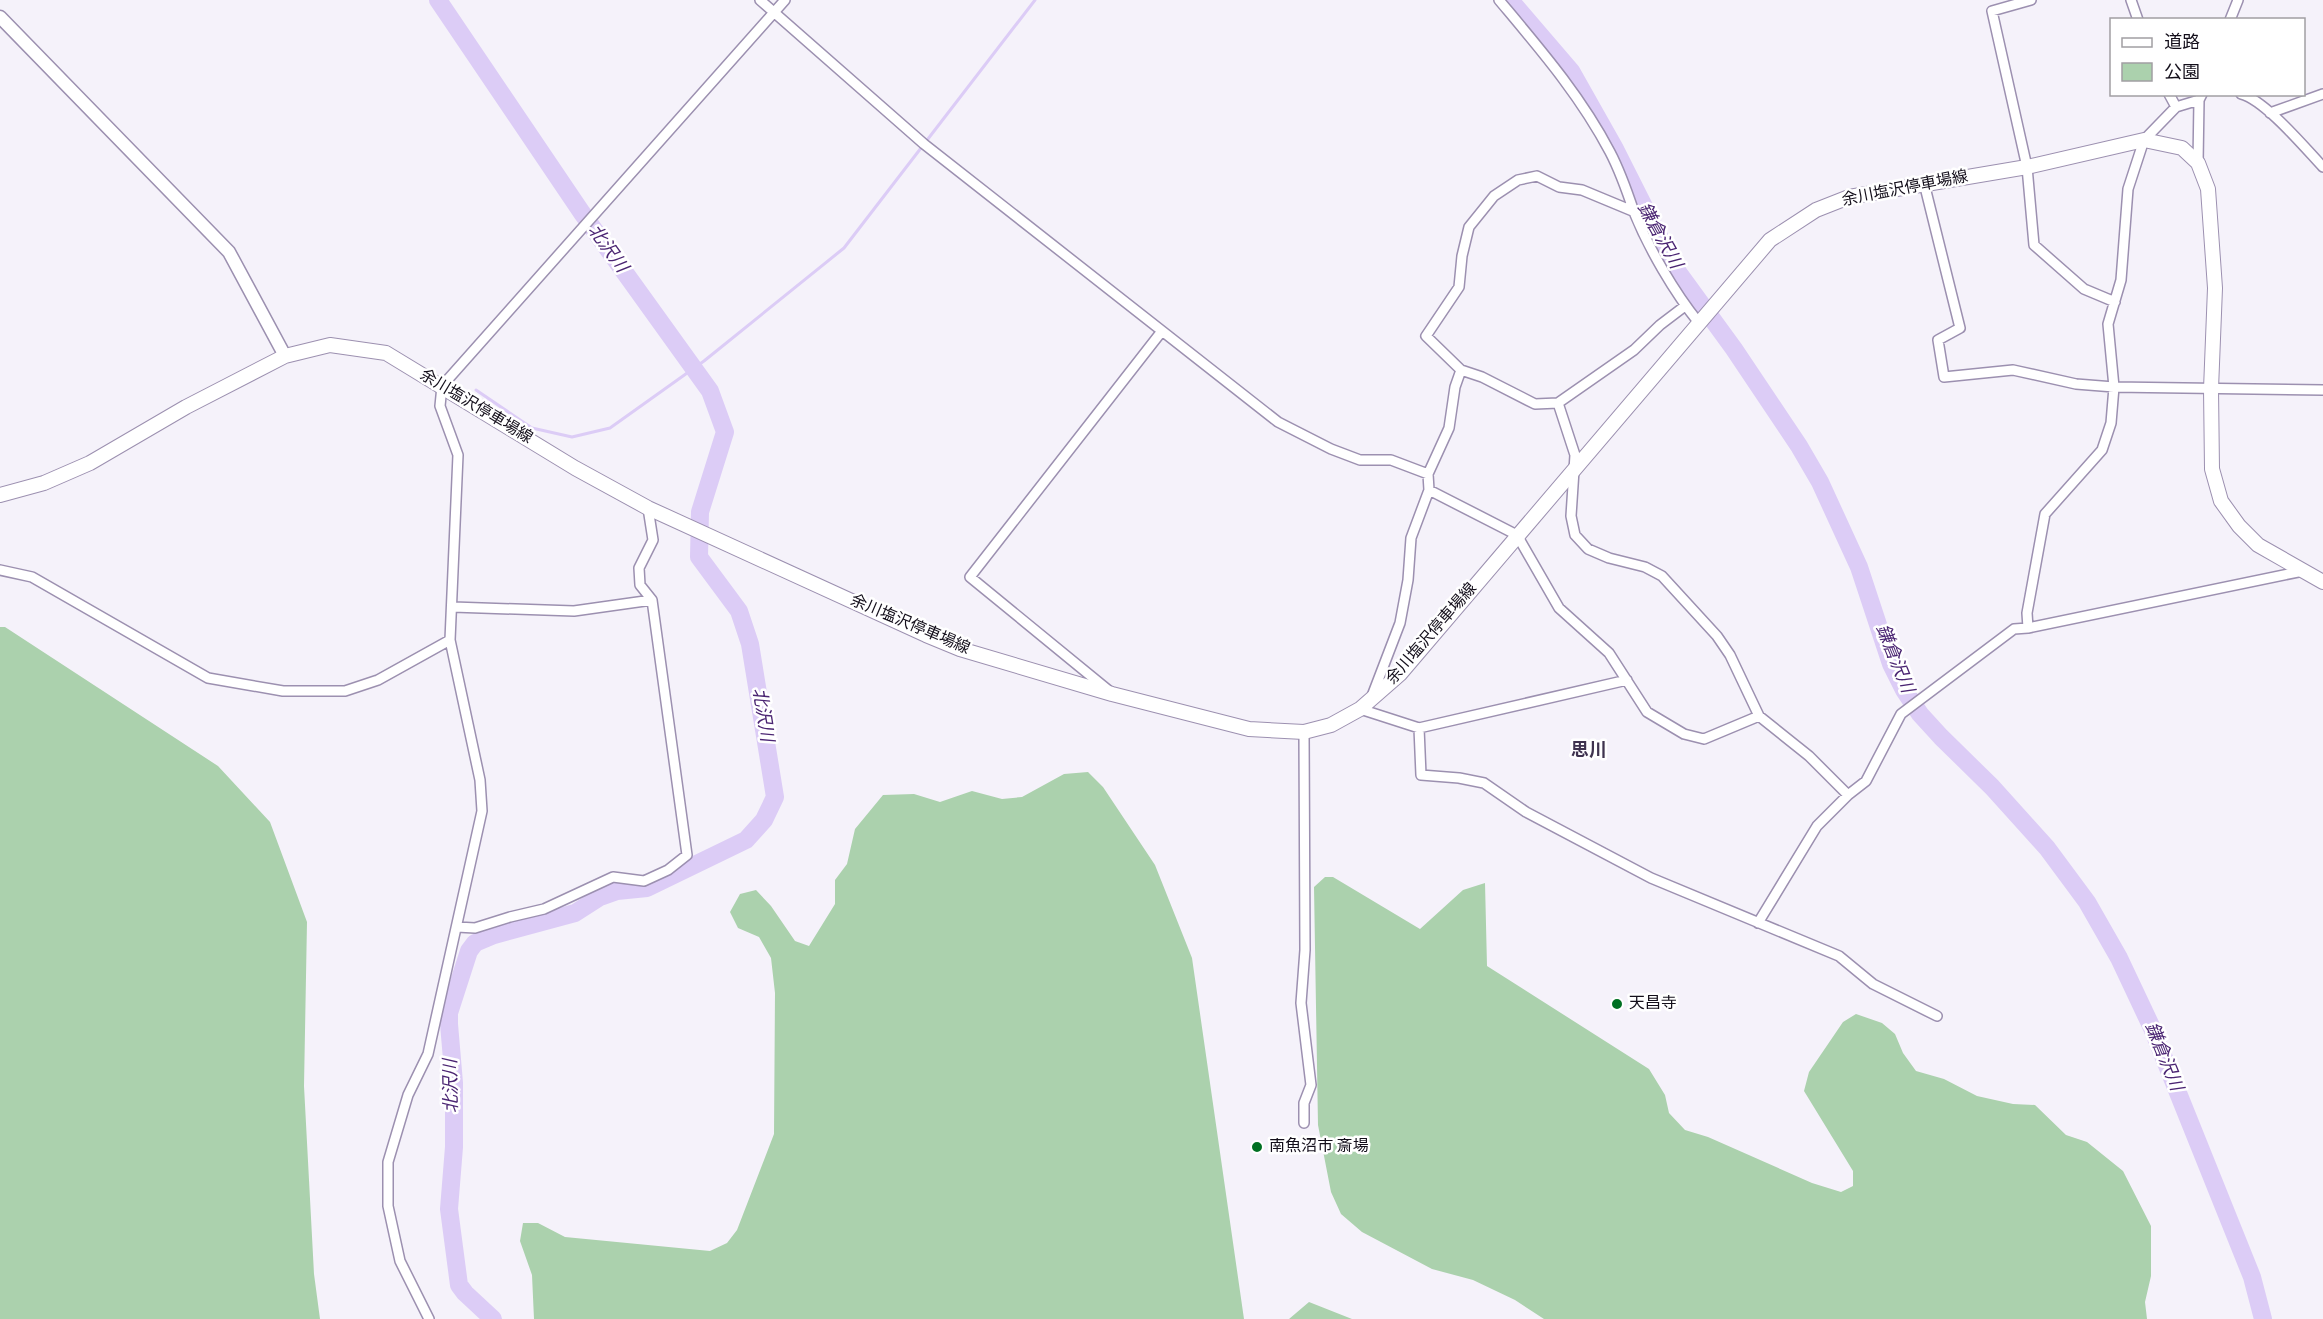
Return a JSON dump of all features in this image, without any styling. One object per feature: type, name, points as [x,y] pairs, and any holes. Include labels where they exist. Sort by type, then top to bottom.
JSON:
[{"type":"main road","name":"余川塩沢停車場線","points":[[0,495],[44,483],[90,463],[186,407],[285,356],[330,345],[386,353],[575,468],[648,508],[729,543],[926,635],[960,649],[1112,694],[1249,729],[1304,732],[1331,725],[1360,709],[1400,674],[1770,240],[1816,210],[1849,197],[2027,167],[2144,140],[2182,148],[2198,163]]},
{"type":"main road","points":[[2198,163],[2208,189],[2215,288],[2211,388],[2212,470],[2221,501],[2239,526],[2258,545],[2323,582]]},
{"type":"street","points":[[760,0],[924,144],[1278,422],[1330,449],[1360,460],[1391,460],[1428,474]]},
{"type":"street","points":[[429,1319],[400,1261],[388,1206],[388,1162],[408,1095],[428,1054],[482,811],[480,780],[450,640],[458,455],[440,406],[442,386],[785,0]]},
{"type":"street","points":[[1499,0],[1559,72],[1589,114],[1611,153],[1635,212],[1662,266],[1685,306],[1699,323]]},
{"type":"street","points":[[2031,0],[1992,11],[2027,167],[2034,245],[2084,289],[2115,302]]},
{"type":"street","points":[[2131,0],[2137,18]]},
{"type":"street","points":[[2231,18],[2238,0]]},
{"type":"street","points":[[0,17],[229,252],[285,356]]},
{"type":"street","points":[[2271,113],[2323,94]]},
{"type":"street","points":[[2170,96],[2176,107]]},
{"type":"street","points":[[2248,96],[2271,113],[2323,167]]},
{"type":"street","points":[[2028,628],[2027,613],[2045,514],[2102,450],[2111,423],[2114,387],[2108,324],[2121,280],[2128,189],[2144,140],[2176,107],[2200,97],[2198,163]]},
{"type":"street","points":[[1635,212],[1582,190],[1559,187],[1537,176],[1518,180],[1494,196],[1469,226],[1462,256],[1459,287],[1426,336],[1461,370],[1535,404],[1558,403],[1634,350],[1660,325],[1685,306]]},
{"type":"street","points":[[1924,183],[1960,328],[1938,340],[1944,377],[2013,370],[2076,384],[2114,387],[2323,390]]},
{"type":"street","points":[[1112,694],[970,576],[1162,331]]},
{"type":"street","points":[[1371,699],[1400,623],[1408,580],[1411,538],[1429,489],[1428,474],[1449,428],[1455,387],[1461,370]]},
{"type":"street","points":[[1558,403],[1575,455],[1571,516],[1575,535],[1588,549],[1610,558],[1645,567],[1662,576],[1717,636],[1730,655],[1759,716],[1809,756],[1848,795]]},
{"type":"street","points":[[1429,489],[1517,535],[1559,608],[1609,653],[1647,712],[1684,734],[1704,739],[1759,716]]},
{"type":"street","points":[[457,927],[475,928],[544,909],[613,877],[644,880],[668,870],[687,855],[652,600],[640,585],[639,568],[653,540],[648,508]]},
{"type":"street","points":[[0,570],[32,577],[208,678],[283,690],[345,691],[378,680],[450,640]]},
{"type":"street","points":[[1758,923],[1817,825],[1848,795],[1866,782],[1901,714],[2014,629],[2302,571]]},
{"type":"street","points":[[453,607],[574,611],[652,600]]},
{"type":"street","points":[[1360,709],[1419,728],[1627,680]]},
{"type":"street","points":[[1419,728],[1421,775],[1459,778],[1484,783],[1526,812],[1651,878],[1839,956],[1873,984],[1937,1016]]},
{"type":"street","points":[[1304,732],[1305,950],[1301,1003],[1311,1085],[1304,1103],[1304,1123]]},
{"type":"green space","points":[[0,627],[5,627],[218,766],[270,822],[307,922],[304,1086],[314,1274],[320,1319],[0,1319]]},
{"type":"green space","points":[[1088,772],[1103,787],[1155,865],[1192,958],[1244,1319],[534,1319],[532,1275],[520,1241],[523,1223],[538,1223],[565,1237],[710,1251],[727,1243],[737,1230],[774,1134],[775,993],[771,958],[759,937],[738,928],[730,912],[740,894],[756,890],[771,906],[795,941],[809,946],[835,904],[835,880],[847,864],[855,829],[883,795],[914,794],[940,802],[972,791],[1002,799],[1022,797],[1064,774]]},
{"type":"green space","points":[[1325,877],[1333,877],[1420,929],[1463,890],[1485,883],[1487,966],[1649,1069],[1665,1095],[1669,1113],[1685,1130],[1708,1137],[1812,1183],[1841,1192],[1853,1186],[1853,1171],[1804,1091],[1809,1072],[1843,1022],[1856,1014],[1882,1023],[1895,1034],[1903,1053],[1916,1071],[1944,1079],[1977,1096],[2013,1104],[2035,1105],[2066,1135],[2087,1142],[2123,1171],[2151,1226],[2151,1276],[2145,1302],[2147,1319],[1544,1319],[1515,1300],[1473,1280],[1432,1269],[1362,1232],[1341,1214],[1331,1192],[1318,1125],[1314,887]]},
{"type":"green space","points":[[1309,1302],[1352,1319],[1289,1319]]},
{"type":"waterway","name":"北沢川","points":[[438,0],[582,213],[710,391],[725,432],[700,512],[699,557],[739,611],[750,644],[775,797],[764,820],[746,840],[647,888],[617,891],[600,897],[575,913],[494,935],[475,943],[469,951],[449,1013],[454,1083],[454,1147],[449,1209],[459,1285],[493,1319]]},
{"type":"waterway","points":[[476,390],[532,428],[572,437],[610,428],[704,361],[844,248],[1035,0]]},
{"type":"waterway","name":"鎌倉沢川","points":[[1510,0],[1571,71],[1615,149],[1675,268],[1734,349],[1799,446],[1820,482],[1859,567],[1891,664],[1904,690],[1920,714],[1992,787],[2047,848],[2087,902],[2119,958],[2152,1028],[2252,1277],[2263,1319]]},
{"type":"place","name":"天昌寺","points":[[1617,1004]]},
{"type":"place","name":"南魚沼市 斎場","points":[[1257,1147]]},
{"type":"district","name":"思川","points":[[1589,751]]}]
